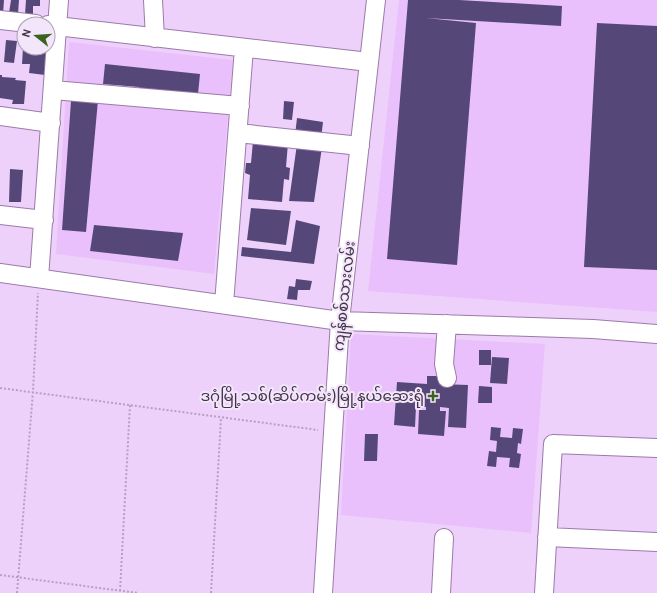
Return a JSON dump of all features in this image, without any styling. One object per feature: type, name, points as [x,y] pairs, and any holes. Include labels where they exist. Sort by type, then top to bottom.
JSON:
[{"type":"street","points":[[55,16],[59,0]]},
{"type":"street","points":[[153,0],[154,38]]},
{"type":"street","name":"ကျန်စစ်သားလမ်း","points":[[323,593],[340,321],[376,0]]},
{"type":"street","points":[[0,20],[16,22]]},
{"type":"street","points":[[56,26],[369,62]]},
{"type":"street","points":[[224,304],[244,48]]},
{"type":"street","points":[[39,278],[51,123],[53,56]]},
{"type":"street","points":[[53,90],[240,106]]},
{"type":"street","points":[[0,116],[51,123]]},
{"type":"street","points":[[238,133],[360,146]]},
{"type":"street","points":[[0,214],[44,220]]},
{"type":"street","points":[[0,273],[340,321],[593,329],[657,334]]},
{"type":"street","points":[[447,324],[444,364],[447,378]]},
{"type":"street","points":[[544,593],[553,444],[657,448]]},
{"type":"street","points":[[547,537],[657,542]]},
{"type":"street","points":[[441,593],[444,538]]},
{"type":"path","points":[[17,593],[33,391],[39,278]]},
{"type":"path","points":[[0,388],[33,391],[221,418],[333,432]]},
{"type":"path","points":[[120,591],[130,405]]},
{"type":"path","points":[[211,593],[221,418]]},
{"type":"path","points":[[0,575],[138,593]]},
{"type":"shaded area","points":[[399,0],[657,0],[657,312],[368,291]]},
{"type":"shaded area","points":[[69,42],[233,60],[214,274],[56,254]]},
{"type":"shaded area","points":[[351,334],[545,344],[531,533],[341,515]]},
{"type":"building","points":[[0,0],[4,0],[3,14],[0,13]]},
{"type":"building","points":[[11,0],[19,0],[18,14],[9,13]]},
{"type":"building","points":[[26,0],[40,0],[40,6],[33,6],[33,15],[25,15]]},
{"type":"building","points":[[408,0],[459,0],[562,6],[561,26],[426,18],[476,23],[457,265],[387,259]]},
{"type":"building","points":[[597,23],[657,26],[657,270],[584,267]]},
{"type":"building","points":[[6,40],[16,41],[14,63],[4,62]]},
{"type":"building","points":[[22,56],[46,56],[45,75],[29,73],[30,64],[22,64]]},
{"type":"building","points":[[105,64],[200,74],[198,94],[140,96],[139,87],[103,84]]},
{"type":"building","points":[[0,75],[2,75],[2,77],[16,78],[15,80],[26,81],[24,104],[12,104],[13,100],[0,98]]},
{"type":"building","points":[[98,100],[86,232],[62,230],[71,101]]},
{"type":"building","points":[[284,101],[294,102],[292,120],[283,119]]},
{"type":"building","points":[[297,118],[323,122],[321,139],[295,135]]},
{"type":"building","points":[[253,141],[288,143],[286,167],[290,168],[289,180],[284,179],[282,202],[248,199],[250,175],[245,173],[246,163],[251,163]]},
{"type":"building","points":[[297,144],[322,147],[314,202],[289,201]]},
{"type":"building","points":[[10,169],[23,170],[21,202],[9,202]]},
{"type":"building","points":[[251,208],[291,211],[286,245],[247,240]]},
{"type":"building","points":[[296,220],[320,226],[314,264],[241,256],[242,247],[291,252]]},
{"type":"building","points":[[94,225],[183,233],[178,261],[90,251]]},
{"type":"building","points":[[296,279],[312,281],[310,290],[298,290],[297,300],[287,299],[289,286],[295,287]]},
{"type":"building","points":[[479,350],[491,350],[491,365],[479,365]]},
{"type":"building","points":[[492,357],[509,358],[507,384],[490,383]]},
{"type":"building","points":[[427,376],[441,376],[440,384],[468,385],[466,428],[448,427],[449,408],[440,407],[440,411],[446,411],[444,436],[418,434],[419,410],[426,410],[426,407],[416,407],[415,427],[394,425],[397,382],[427,384]]},
{"type":"building","points":[[479,386],[492,387],[492,403],[478,403]]},
{"type":"building","points":[[491,427],[501,428],[500,437],[512,438],[513,428],[523,429],[521,444],[518,443],[517,453],[521,454],[519,468],[509,467],[510,458],[497,457],[496,467],[487,466],[489,451],[496,452],[497,441],[490,440]]},
{"type":"building","points":[[365,434],[378,434],[377,461],[364,461]]},
{"type":"place","name":"ဒဂုံမြို့သစ်(ဆိပ်ကမ်း)မြို့နယ်ဆေးရုံ","points":[[433,396]]}]
